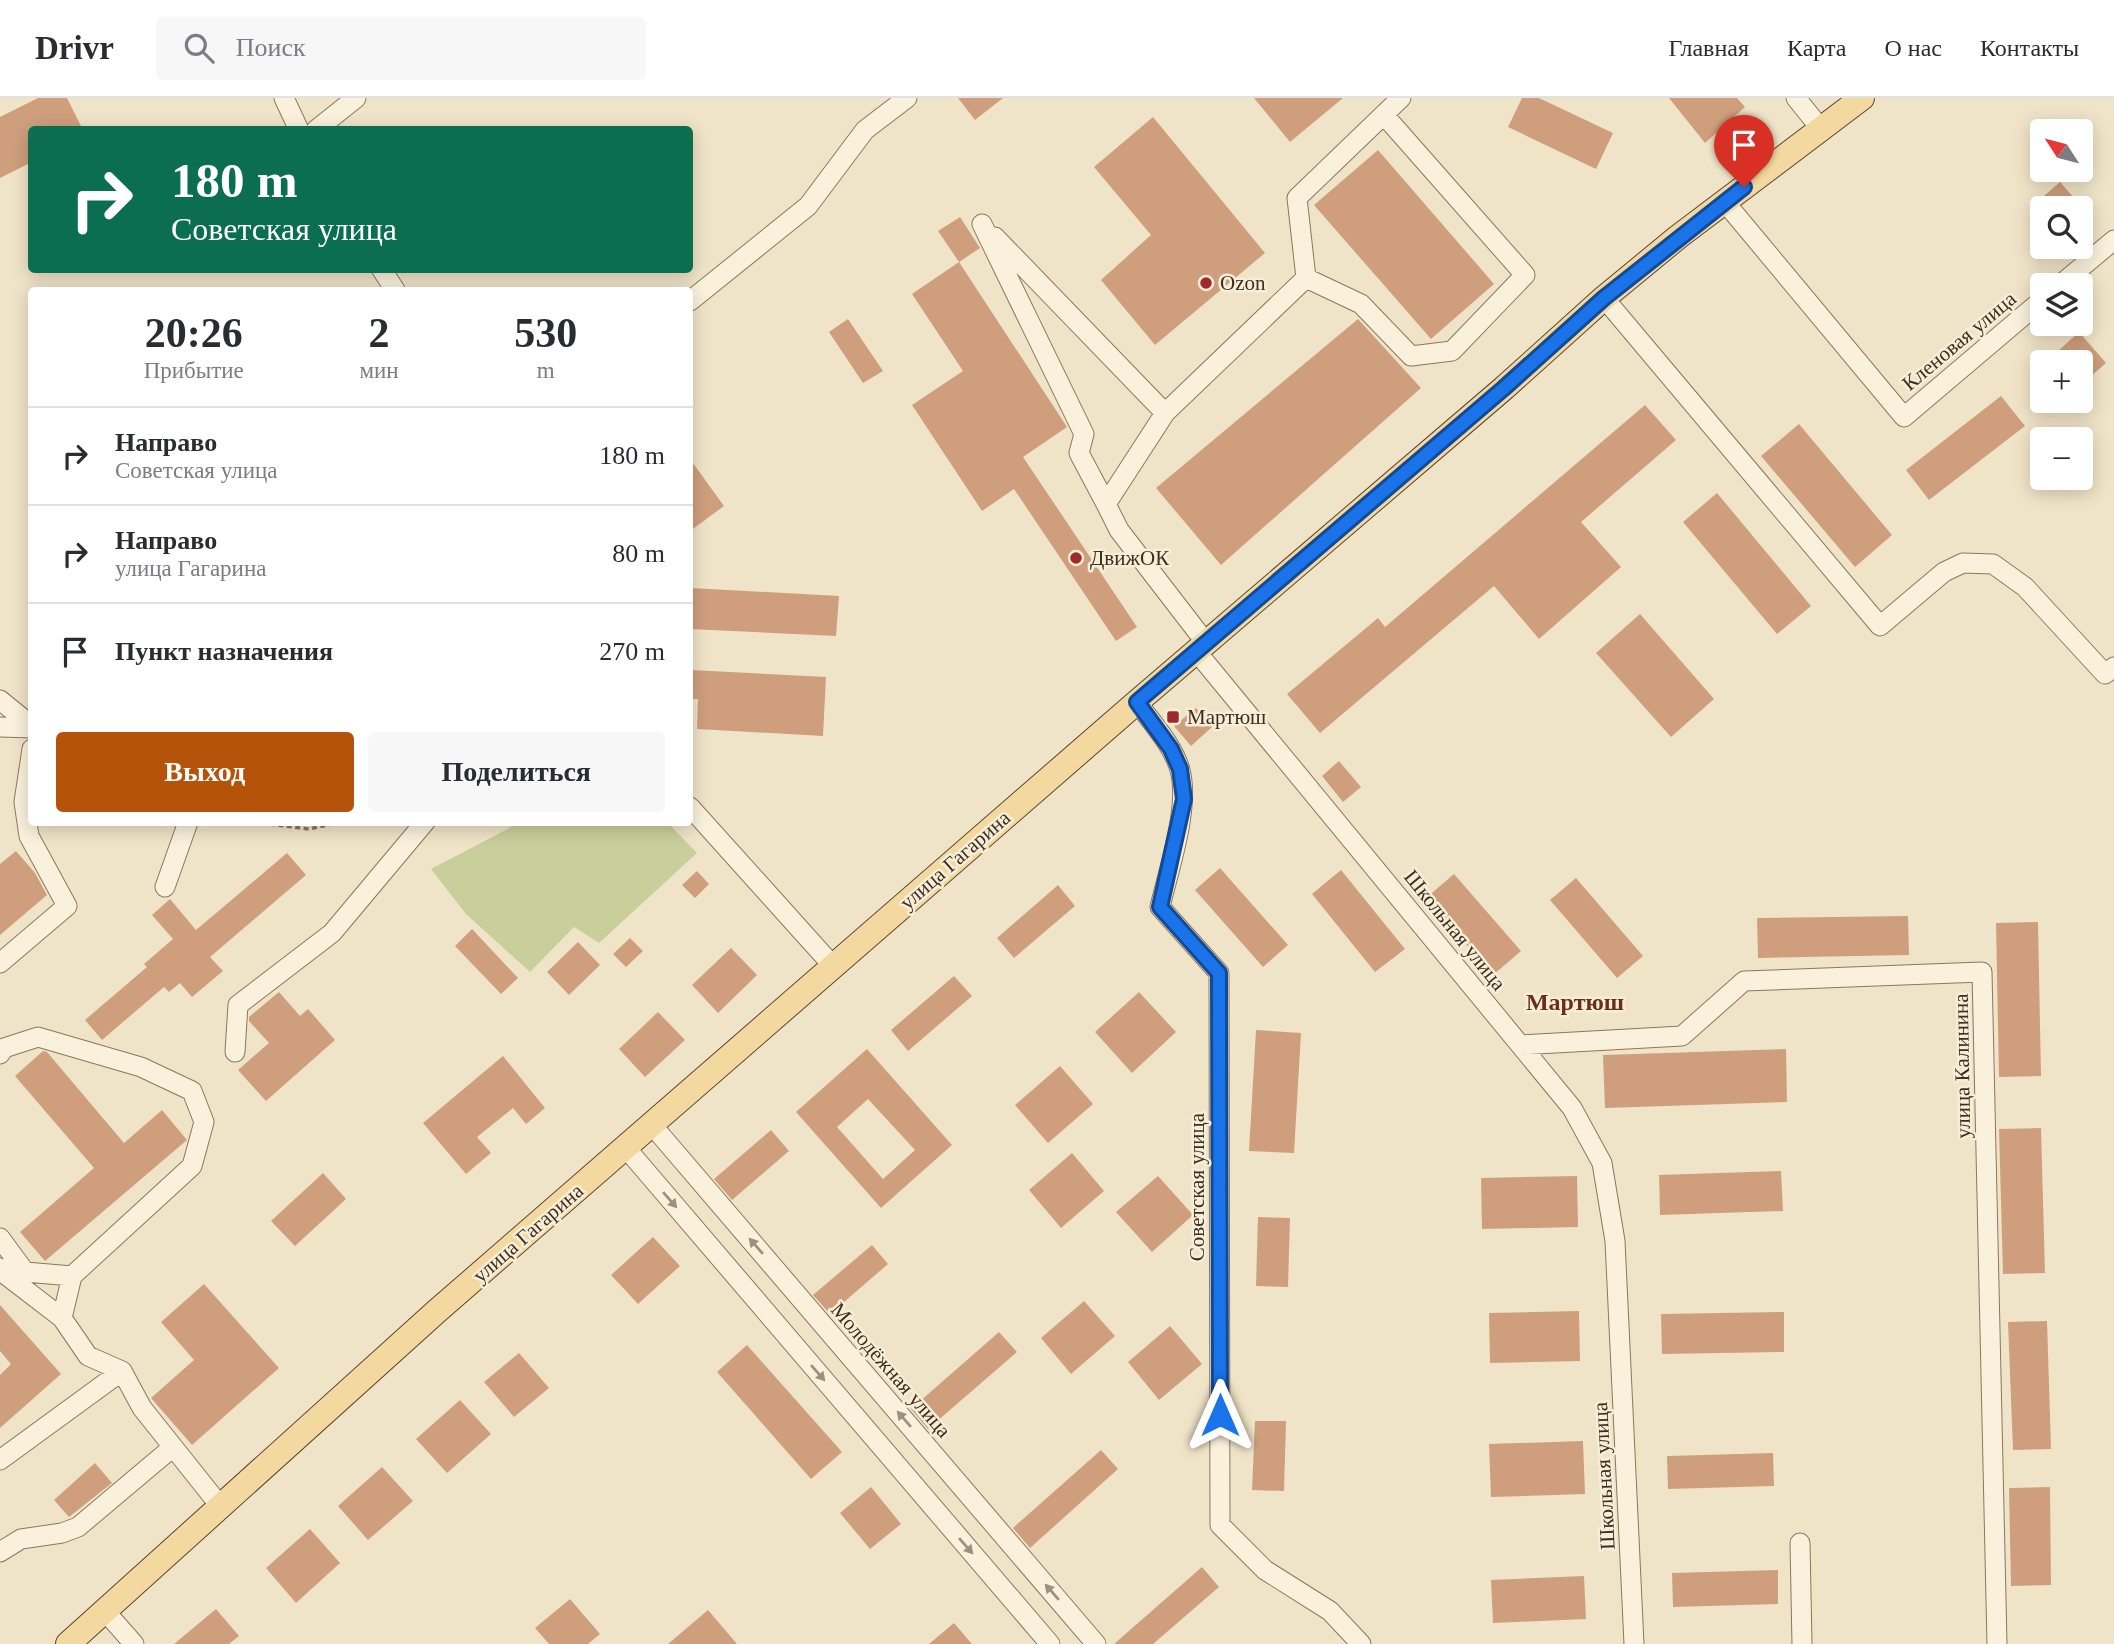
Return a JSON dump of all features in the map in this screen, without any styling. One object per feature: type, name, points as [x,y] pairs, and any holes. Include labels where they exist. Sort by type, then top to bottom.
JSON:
[{"type":"main road","name":"улица Гагарина","points":[[68,1644],[437,1311],[1137,702],[1504,388],[1604,298],[1724,201],[1861,98]]},
{"type":"street","points":[[284,98],[297,126]]},
{"type":"street","points":[[321,126],[356,98]]},
{"type":"street","points":[[693,299],[808,206],[865,130],[907,98]]},
{"type":"street","points":[[1306,278],[1297,198],[1401,98]]},
{"type":"street","points":[[1796,98],[1821,129]]},
{"type":"street","points":[[1306,278],[1361,304],[1411,356],[1452,351],[1525,275],[1384,115]]},
{"type":"street","name":"Кленовая улица","points":[[1724,201],[1904,417],[2030,310]]},
{"type":"street","name":"Школьная улица","points":[[1165,413],[982,224],[1084,434],[1079,453],[1119,530],[1201,647],[1572,1108],[1602,1163],[1615,1241],[1634,1644]]},
{"type":"street","points":[[2074,273],[2114,240]]},
{"type":"street","points":[[1105,504],[1165,413],[1306,278]]},
{"type":"street","points":[[1604,298],[1880,626],[1944,572],[1963,563],[1993,564],[2025,587],[2105,674],[2114,667]]},
{"type":"street","points":[[0,700],[28,724]]},
{"type":"street","name":"Советская улица","points":[[1137,702],[1171,749],[1180,769],[1184,799],[1160,907],[1219,973],[1220,1525],[1265,1570],[1330,1611],[1361,1644]]},
{"type":"street","points":[[0,727],[28,727]]},
{"type":"street","points":[[0,963],[67,906],[29,836],[24,802],[28,776]]},
{"type":"street","points":[[693,810],[832,966]]},
{"type":"street","points":[[165,887],[187,826]]},
{"type":"street","points":[[235,1052],[238,1005],[332,933],[422,826]]},
{"type":"street","name":"улица Калинина","points":[[1520,1045],[1682,1036],[1744,981],[1982,972],[1997,1644]]},
{"type":"street","points":[[0,1054],[4,1048],[38,1037],[141,1067],[192,1091],[204,1122],[192,1166],[72,1276],[62,1318]]},
{"type":"street","name":"Молодёжная улица","points":[[652,1125],[1096,1644]]},
{"type":"street","points":[[626,1148],[1050,1644]]},
{"type":"street","points":[[0,1238],[26,1272],[72,1276]]},
{"type":"street","points":[[0,1268],[62,1318],[88,1356],[122,1371],[142,1408],[221,1507]]},
{"type":"street","points":[[0,1460],[122,1371]]},
{"type":"street","points":[[0,1552],[21,1539],[62,1533],[78,1527],[173,1447]]},
{"type":"street","points":[[1800,1543],[1802,1644]]},
{"type":"street","points":[[104,1610],[134,1644]]},
{"type":"path","points":[[281,826],[309,830],[325,826]]},
{"type":"green space","points":[[513,826],[671,826],[697,853],[599,943],[574,927],[530,972],[466,914],[431,869]]},
{"type":"building","points":[[38,98],[67,98],[81,126],[28,126],[28,164],[0,178],[0,117]]},
{"type":"building","points":[[958,98],[1003,98],[975,120]]},
{"type":"building","points":[[1254,98],[1343,98],[1290,142]]},
{"type":"building","points":[[1522,98],[1539,98],[1613,133],[1596,169],[1508,127]]},
{"type":"building","points":[[1669,98],[1737,98],[1745,107],[1705,143]]},
{"type":"building","points":[[1153,117],[1265,253],[1155,345],[1101,280],[1151,235],[1094,167]]},
{"type":"building","points":[[1378,150],[1494,284],[1431,339],[1314,205]]},
{"type":"building","points":[[2060,182],[2072,196],[2044,196]]},
{"type":"building","points":[[960,217],[980,248],[959,262],[938,231]]},
{"type":"building","points":[[959,262],[1067,427],[1023,457],[1137,627],[1116,641],[1014,489],[982,511],[912,405],[963,371],[912,294]]},
{"type":"building","points":[[848,319],[883,371],[863,383],[829,332]]},
{"type":"building","points":[[1358,319],[1421,388],[1221,565],[1156,488]]},
{"type":"building","points":[[2075,336],[2082,336],[2106,363],[2093,374],[2093,350],[2059,350]]},
{"type":"building","points":[[2001,396],[2025,426],[1929,500],[1906,470]]},
{"type":"building","points":[[1645,405],[1676,440],[1581,522],[1621,567],[1539,639],[1494,586],[1320,733],[1287,694],[1378,618],[1385,627]]},
{"type":"building","points":[[1799,424],[1892,535],[1855,567],[1761,456]]},
{"type":"building","points":[[693,463],[724,506],[693,529]]},
{"type":"building","points":[[1717,493],[1811,606],[1777,634],[1683,522]]},
{"type":"building","points":[[693,588],[839,596],[836,636],[693,629]]},
{"type":"building","points":[[1640,614],[1714,699],[1671,737],[1596,653]]},
{"type":"building","points":[[693,670],[826,677],[823,736],[697,729],[698,699],[693,699]]},
{"type":"building","points":[[1196,708],[1212,727],[1191,746],[1174,726]]},
{"type":"building","points":[[1339,761],[1361,787],[1343,802],[1322,776]]},
{"type":"building","points":[[16,851],[35,873],[47,895],[0,935],[0,864]]},
{"type":"building","points":[[287,853],[306,875],[210,957],[223,971],[192,997],[180,983],[169,992],[164,987],[102,1040],[85,1020],[147,967],[144,964],[173,939],[152,915],[170,899],[196,930]]},
{"type":"building","points":[[1220,868],[1288,945],[1263,967],[1195,890]]},
{"type":"building","points":[[1341,870],[1405,949],[1375,972],[1312,894]]},
{"type":"building","points":[[697,871],[709,884],[695,898],[682,885]]},
{"type":"building","points":[[1454,874],[1521,951],[1493,975],[1426,898]]},
{"type":"building","points":[[1576,878],[1643,956],[1617,978],[1550,900]]},
{"type":"building","points":[[1058,885],[1075,906],[1014,958],[997,938]]},
{"type":"building","points":[[1908,916],[1909,955],[1758,958],[1757,918]]},
{"type":"building","points":[[2038,922],[2041,1076],[1999,1077],[1996,923]]},
{"type":"building","points":[[472,929],[518,978],[501,994],[455,946]]},
{"type":"building","points":[[630,938],[643,951],[626,967],[613,954]]},
{"type":"building","points":[[578,942],[600,965],[569,995],[547,972]]},
{"type":"building","points":[[731,948],[757,975],[718,1013],[692,985]]},
{"type":"building","points":[[954,976],[972,996],[908,1051],[891,1030]]},
{"type":"building","points":[[279,992],[300,1016],[308,1009],[335,1040],[266,1101],[238,1070],[269,1043],[249,1021],[249,1017]]},
{"type":"building","points":[[1139,992],[1176,1032],[1132,1073],[1095,1032]]},
{"type":"building","points":[[658,1012],[685,1040],[645,1077],[619,1049]]},
{"type":"building","points":[[1256,1030],[1301,1033],[1294,1153],[1249,1151]]},
{"type":"building","points":[[867,1049],[952,1145],[881,1208],[796,1112]],"holes":[[[868,1099],[915,1150],[883,1179],[837,1127]]]},
{"type":"building","points":[[1786,1049],[1787,1102],[1605,1108],[1603,1055]]},
{"type":"building","points":[[43,1051],[47,1052],[124,1143],[162,1110],[187,1140],[45,1261],[20,1232],[94,1168],[15,1076]]},
{"type":"building","points":[[503,1056],[545,1108],[526,1124],[513,1108],[477,1137],[491,1153],[466,1174],[423,1123]]},
{"type":"building","points":[[1060,1066],[1093,1104],[1048,1143],[1015,1105]]},
{"type":"building","points":[[2041,1128],[2045,1273],[2003,1274],[1999,1129]]},
{"type":"building","points":[[771,1130],[789,1151],[732,1200],[714,1179]]},
{"type":"building","points":[[1072,1153],[1104,1191],[1061,1228],[1029,1190]]},
{"type":"building","points":[[1781,1171],[1783,1211],[1660,1215],[1659,1175]]},
{"type":"building","points":[[323,1173],[346,1199],[295,1246],[271,1221]]},
{"type":"building","points":[[1158,1176],[1193,1215],[1152,1252],[1116,1212]]},
{"type":"building","points":[[1577,1176],[1578,1227],[1482,1229],[1481,1178]]},
{"type":"building","points":[[1258,1217],[1290,1218],[1288,1287],[1256,1286]]},
{"type":"building","points":[[653,1237],[680,1266],[638,1304],[611,1275]]},
{"type":"building","points":[[872,1245],[888,1264],[830,1314],[813,1295]]},
{"type":"building","points":[[204,1284],[279,1368],[192,1445],[151,1398],[194,1360],[161,1322]]},
{"type":"building","points":[[1084,1301],[1115,1336],[1071,1374],[1041,1338]]},
{"type":"building","points":[[0,1305],[61,1374],[0,1428],[0,1375],[11,1364],[0,1351]]},
{"type":"building","points":[[1579,1311],[1580,1361],[1490,1363],[1489,1313]]},
{"type":"building","points":[[1784,1312],[1784,1352],[1662,1354],[1661,1314]]},
{"type":"building","points":[[2047,1321],[2051,1449],[2013,1450],[2008,1322]]},
{"type":"building","points":[[1170,1326],[1202,1364],[1159,1400],[1128,1362]]},
{"type":"building","points":[[999,1332],[1017,1352],[928,1429],[911,1409]]},
{"type":"building","points":[[747,1345],[842,1452],[811,1479],[717,1372]]},
{"type":"building","points":[[519,1353],[549,1388],[514,1417],[484,1382]]},
{"type":"building","points":[[460,1400],[491,1434],[447,1473],[416,1439]]},
{"type":"building","points":[[1255,1421],[1286,1421],[1284,1491],[1252,1490]]},
{"type":"building","points":[[1583,1441],[1585,1494],[1491,1497],[1489,1444]]},
{"type":"building","points":[[1101,1450],[1118,1469],[1030,1548],[1013,1528]]},
{"type":"building","points":[[1773,1453],[1774,1486],[1668,1489],[1667,1456]]},
{"type":"building","points":[[95,1463],[112,1483],[69,1517],[54,1500]]},
{"type":"building","points":[[382,1467],[413,1501],[368,1540],[338,1506]]},
{"type":"building","points":[[871,1487],[901,1524],[870,1549],[840,1513]]},
{"type":"building","points":[[2050,1487],[2051,1585],[2011,1586],[2009,1488]]},
{"type":"building","points":[[310,1529],[340,1563],[296,1603],[266,1568]]},
{"type":"building","points":[[1202,1567],[1219,1587],[1153,1644],[1114,1644]]},
{"type":"building","points":[[1778,1570],[1778,1604],[1673,1607],[1672,1573]]},
{"type":"building","points":[[1584,1576],[1586,1619],[1493,1623],[1491,1580]]},
{"type":"building","points":[[570,1599],[600,1634],[588,1644],[549,1644],[535,1628]]},
{"type":"building","points":[[216,1609],[239,1636],[229,1644],[174,1644]]},
{"type":"building","points":[[708,1610],[737,1644],[668,1644]]},
{"type":"building","points":[[954,1623],[972,1644],[929,1644]]},
{"type":"place","name":"Ozon","points":[[1206,283]]},
{"type":"place","name":"ДвижОК","points":[[1076,558]]},
{"type":"place","name":"Мартюш","points":[[1173,717]]},
{"type":"district","name":"Мартюш","points":[[1575,1002]]},
{"type":"route","points":[[1220,1415],[1219,973],[1160,907],[1184,799],[1180,769],[1171,749],[1137,702],[1504,388],[1604,298],[1744,187]]}]
